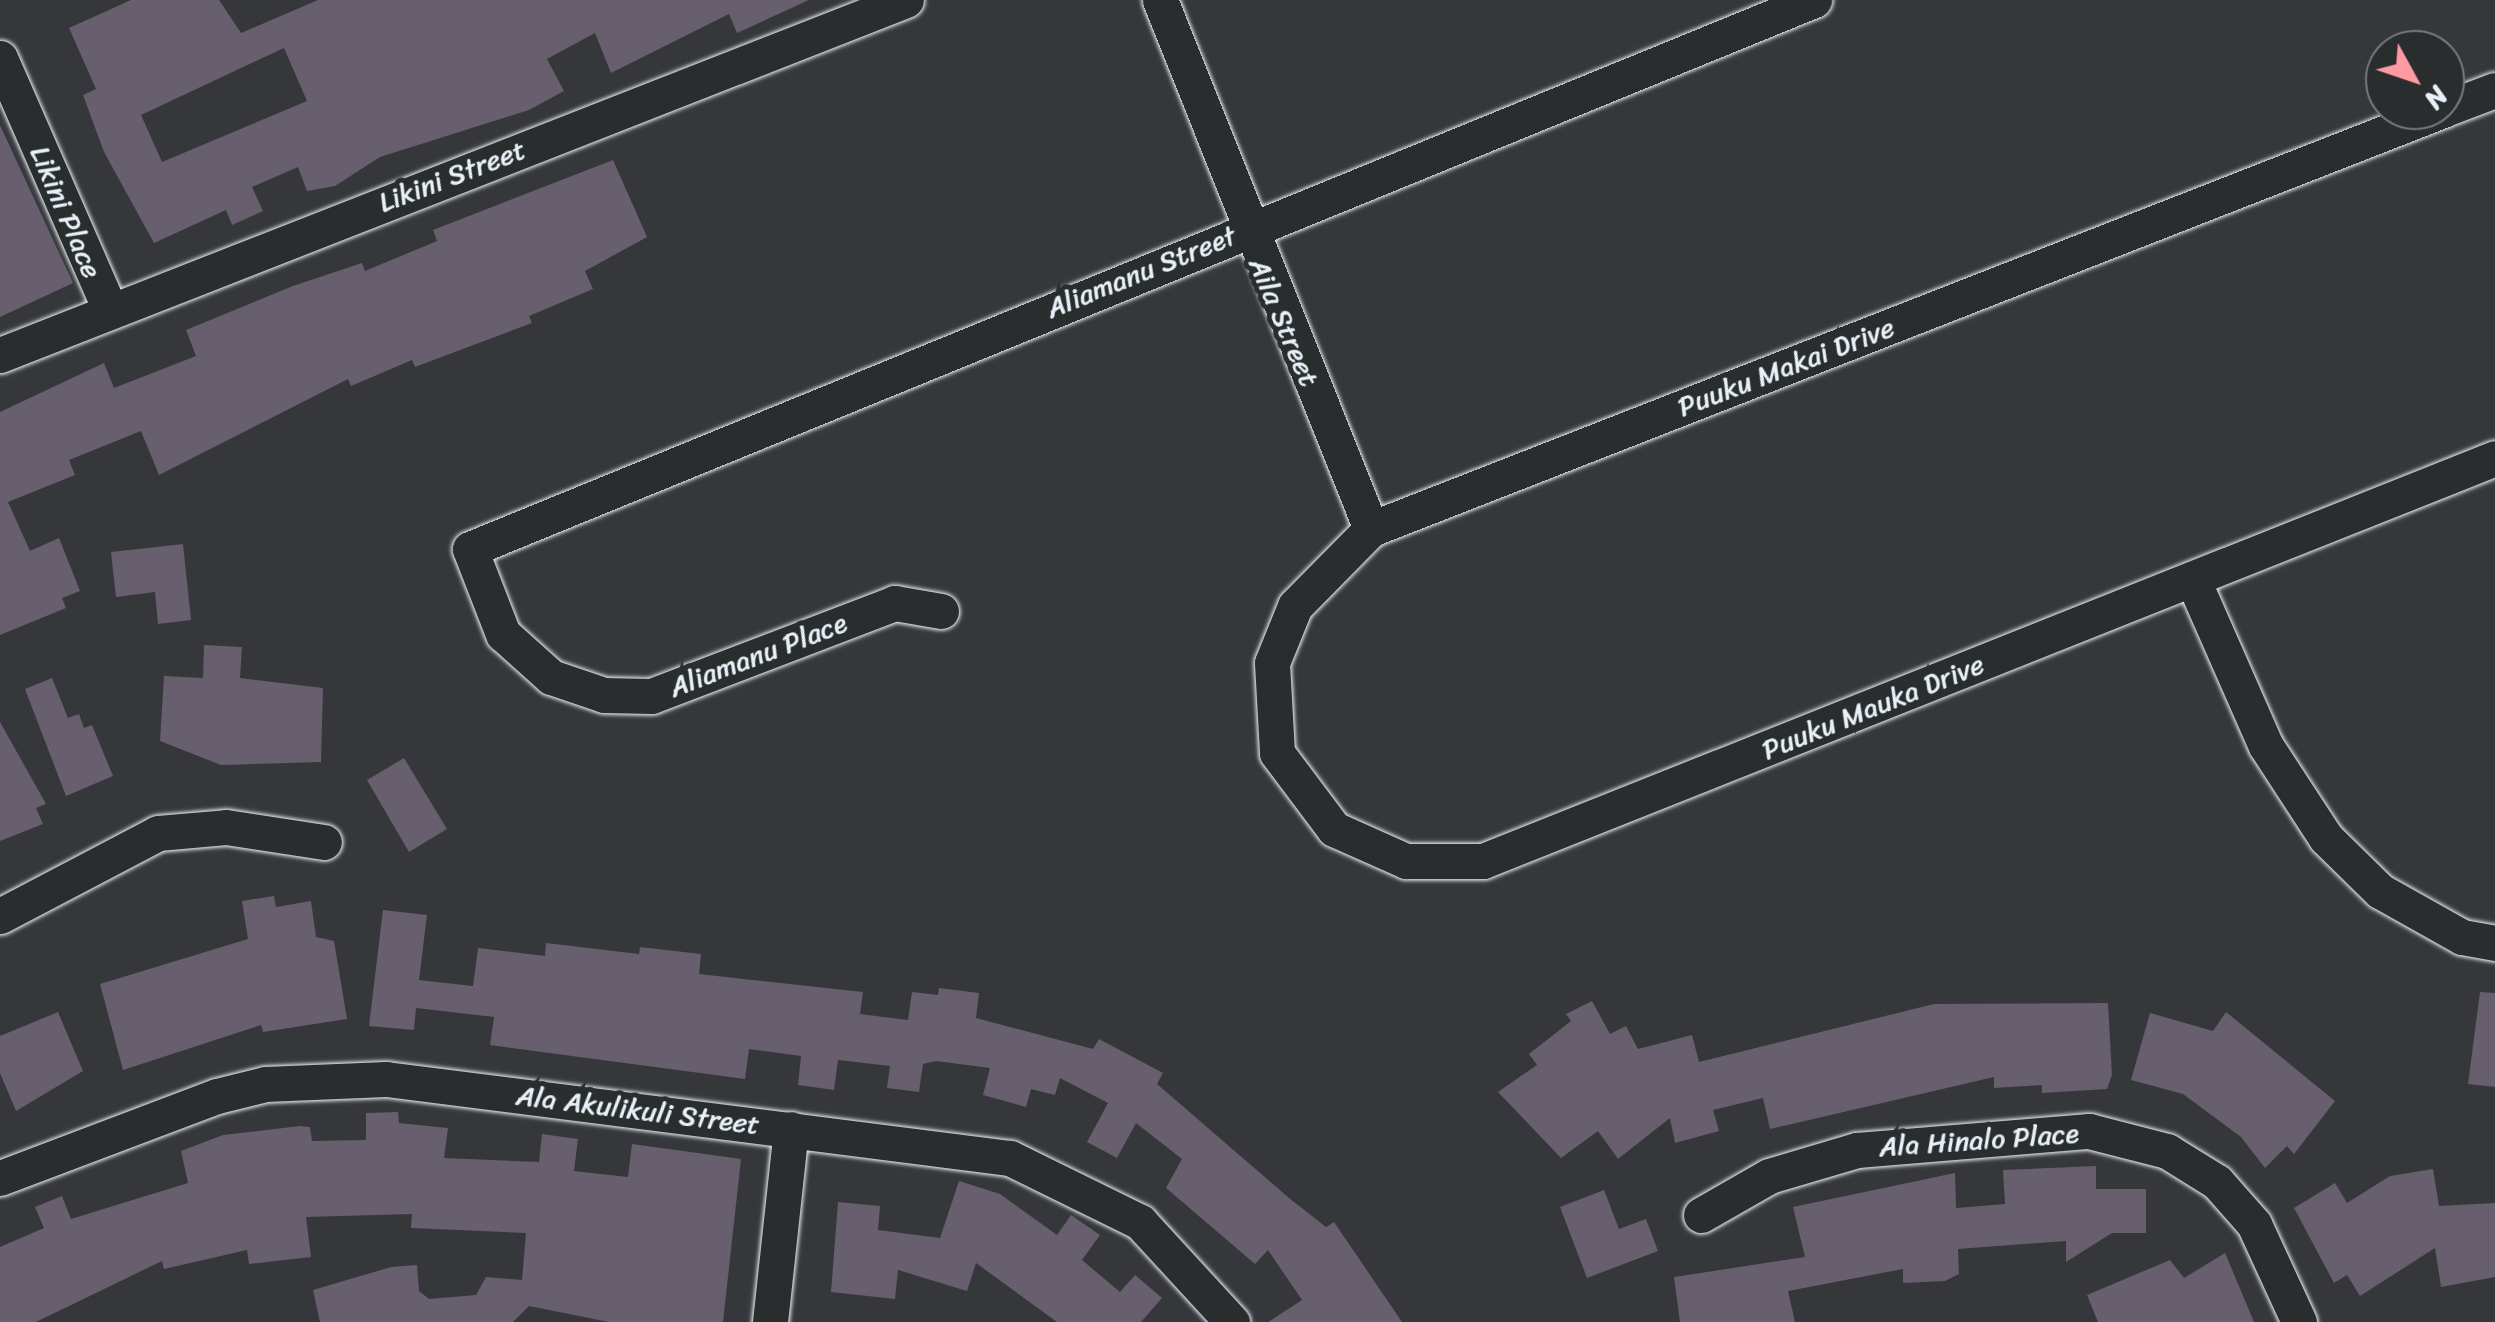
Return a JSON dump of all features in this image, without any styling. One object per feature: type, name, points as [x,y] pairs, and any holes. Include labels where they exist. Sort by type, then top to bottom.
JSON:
[{"type":"street","name":"Likini Street","points":[[0,355],[906,0]]},
{"type":"street","name":"Aila Street","points":[[1160,0],[1245,230],[1371,529]]},
{"type":"street","name":"Aliamanu Street","points":[[470,549],[1814,0]]},
{"type":"street","name":"Likini Place","points":[[0,58],[110,310]]},
{"type":"street","name":"Puuku Makai Drive","points":[[2465,102],[2495,90]]},
{"type":"street","name":"Puuku Makai Drive","points":[[1277,753],[1272,663],[1295,606],[1371,529],[2393,130]]},
{"type":"street","name":"Puuku Mauka Drive","points":[[1277,753],[1334,829],[1406,862],[1483,861],[2495,458]]},
{"type":"street","name":"Aliamanu Place","points":[[470,549],[503,634],[551,678],[604,695],[652,696],[895,603],[941,610]]},
{"type":"street","points":[[2193,580],[2266,746],[2326,838],[2380,891],[2462,936],[2495,942]]},
{"type":"street","points":[[0,916],[162,832],[226,827],[324,842]]},
{"type":"street","name":"Ala Akulikuli Street","points":[[0,1178],[217,1096],[323,1080],[386,1079],[967,1148],[1045,1170],[1140,1222],[1232,1322]]},
{"type":"street","points":[[770,1322],[791,1129]]},
{"type":"street","name":"Ala Hinalo Place","points":[[1701,1216],[1769,1176],[1857,1150],[2089,1131],[2166,1150],[2217,1182],[2254,1224],[2298,1322]]},
{"type":"building","points":[[131,0],[219,0],[241,33],[318,0],[809,0],[737,33],[729,14],[611,73],[595,33],[547,59],[564,91],[529,110],[380,157],[335,186],[307,191],[298,167],[252,187],[263,211],[232,225],[226,210],[154,243],[104,152],[83,95],[96,89],[69,28]],"holes":[[[284,48],[307,101],[162,162],[141,115]]]},
{"type":"building","points":[[0,125],[73,283],[0,317]]},
{"type":"building","points":[[613,160],[647,237],[585,271],[593,289],[529,316],[532,323],[415,367],[412,360],[351,386],[348,379],[159,475],[141,431],[69,460],[75,475],[8,502],[30,551],[59,538],[80,591],[62,598],[66,608],[0,635],[0,412],[104,363],[114,388],[196,356],[186,330],[293,286],[362,263],[365,271],[437,241],[433,230]]},
{"type":"building","points":[[183,544],[191,620],[158,624],[155,592],[116,597],[111,552]]},
{"type":"building","points":[[204,645],[242,647],[240,678],[323,688],[321,762],[221,765],[160,741],[164,676],[203,678]]},
{"type":"building","points":[[52,678],[68,718],[79,714],[84,728],[92,725],[113,776],[66,796],[25,689]]},
{"type":"building","points":[[0,722],[46,804],[36,808],[43,824],[0,841]]},
{"type":"building","points":[[404,758],[447,829],[409,852],[367,780]]},
{"type":"building","points":[[274,896],[276,907],[311,901],[316,937],[334,941],[347,1019],[263,1032],[261,1025],[123,1070],[100,984],[248,939],[242,901]]},
{"type":"building","points":[[383,910],[427,915],[419,980],[473,986],[478,948],[545,956],[546,943],[639,954],[640,947],[701,954],[699,974],[863,992],[860,1014],[908,1020],[912,992],[938,995],[939,988],[979,993],[976,1018],[1093,1049],[1099,1039],[1163,1073],[1157,1084],[1326,1227],[1334,1222],[1402,1322],[1268,1322],[1302,1300],[1268,1250],[1255,1264],[1166,1188],[1182,1159],[1136,1123],[1117,1158],[1087,1142],[1108,1103],[1060,1078],[1055,1095],[1031,1089],[1026,1107],[983,1095],[990,1068],[936,1061],[923,1064],[919,1092],[887,1088],[890,1066],[838,1060],[834,1090],[798,1085],[801,1056],[749,1049],[745,1079],[490,1045],[494,1017],[416,1008],[414,1030],[369,1026]]},
{"type":"building","points":[[2480,992],[2495,993],[2495,1087],[2468,1084]]},
{"type":"building","points":[[1592,1001],[1610,1034],[1626,1026],[1638,1049],[1692,1035],[1699,1062],[1934,1004],[2108,1003],[2112,1075],[2107,1089],[2042,1093],[2042,1085],[1994,1088],[1994,1077],[1770,1129],[1763,1098],[1713,1110],[1719,1131],[1675,1143],[1670,1118],[1618,1159],[1598,1131],[1561,1158],[1498,1092],[1537,1065],[1529,1054],[1571,1021],[1566,1014]]},
{"type":"building","points":[[58,1012],[83,1071],[16,1111],[0,1073],[0,1036]]},
{"type":"building","points":[[2226,1012],[2335,1101],[2294,1154],[2287,1146],[2265,1168],[2241,1137],[2183,1094],[2131,1080],[2150,1013],[2213,1031]]},
{"type":"building","points":[[398,1112],[399,1123],[448,1128],[444,1158],[539,1162],[542,1134],[578,1139],[574,1171],[628,1177],[632,1144],[741,1159],[723,1322],[609,1322],[529,1306],[513,1322],[320,1322],[313,1290],[391,1267],[417,1265],[419,1291],[429,1299],[476,1295],[486,1277],[522,1280],[526,1233],[411,1228],[412,1214],[306,1217],[311,1257],[249,1264],[247,1250],[164,1269],[162,1261],[36,1322],[0,1322],[0,1247],[44,1228],[35,1207],[62,1196],[71,1219],[188,1183],[181,1151],[223,1135],[300,1126],[310,1127],[312,1141],[366,1140],[366,1113]]},
{"type":"building","points":[[2096,1166],[2096,1189],[2146,1189],[2146,1233],[2112,1233],[2066,1262],[2066,1241],[1958,1249],[1959,1274],[1945,1281],[1903,1283],[1903,1269],[1788,1291],[1795,1322],[1680,1322],[1674,1277],[1805,1257],[1793,1207],[1955,1173],[1956,1208],[2005,1204],[2003,1170]]},
{"type":"building","points":[[2433,1169],[2439,1206],[2495,1203],[2495,1277],[2441,1287],[2435,1248],[2360,1296],[2347,1275],[2334,1283],[2294,1208],[2335,1183],[2347,1203],[2390,1176]]},
{"type":"building","points":[[959,1181],[1000,1194],[1057,1235],[1071,1215],[1100,1235],[1082,1260],[1120,1292],[1135,1275],[1162,1298],[1141,1322],[1057,1322],[976,1263],[967,1291],[898,1270],[895,1299],[831,1292],[838,1202],[880,1206],[878,1230],[940,1238]]},
{"type":"building","points":[[1604,1190],[1619,1229],[1646,1219],[1658,1251],[1587,1278],[1560,1207]]},
{"type":"building","points":[[2225,1253],[2254,1322],[2098,1322],[2087,1295],[2170,1260],[2184,1278]]}]
